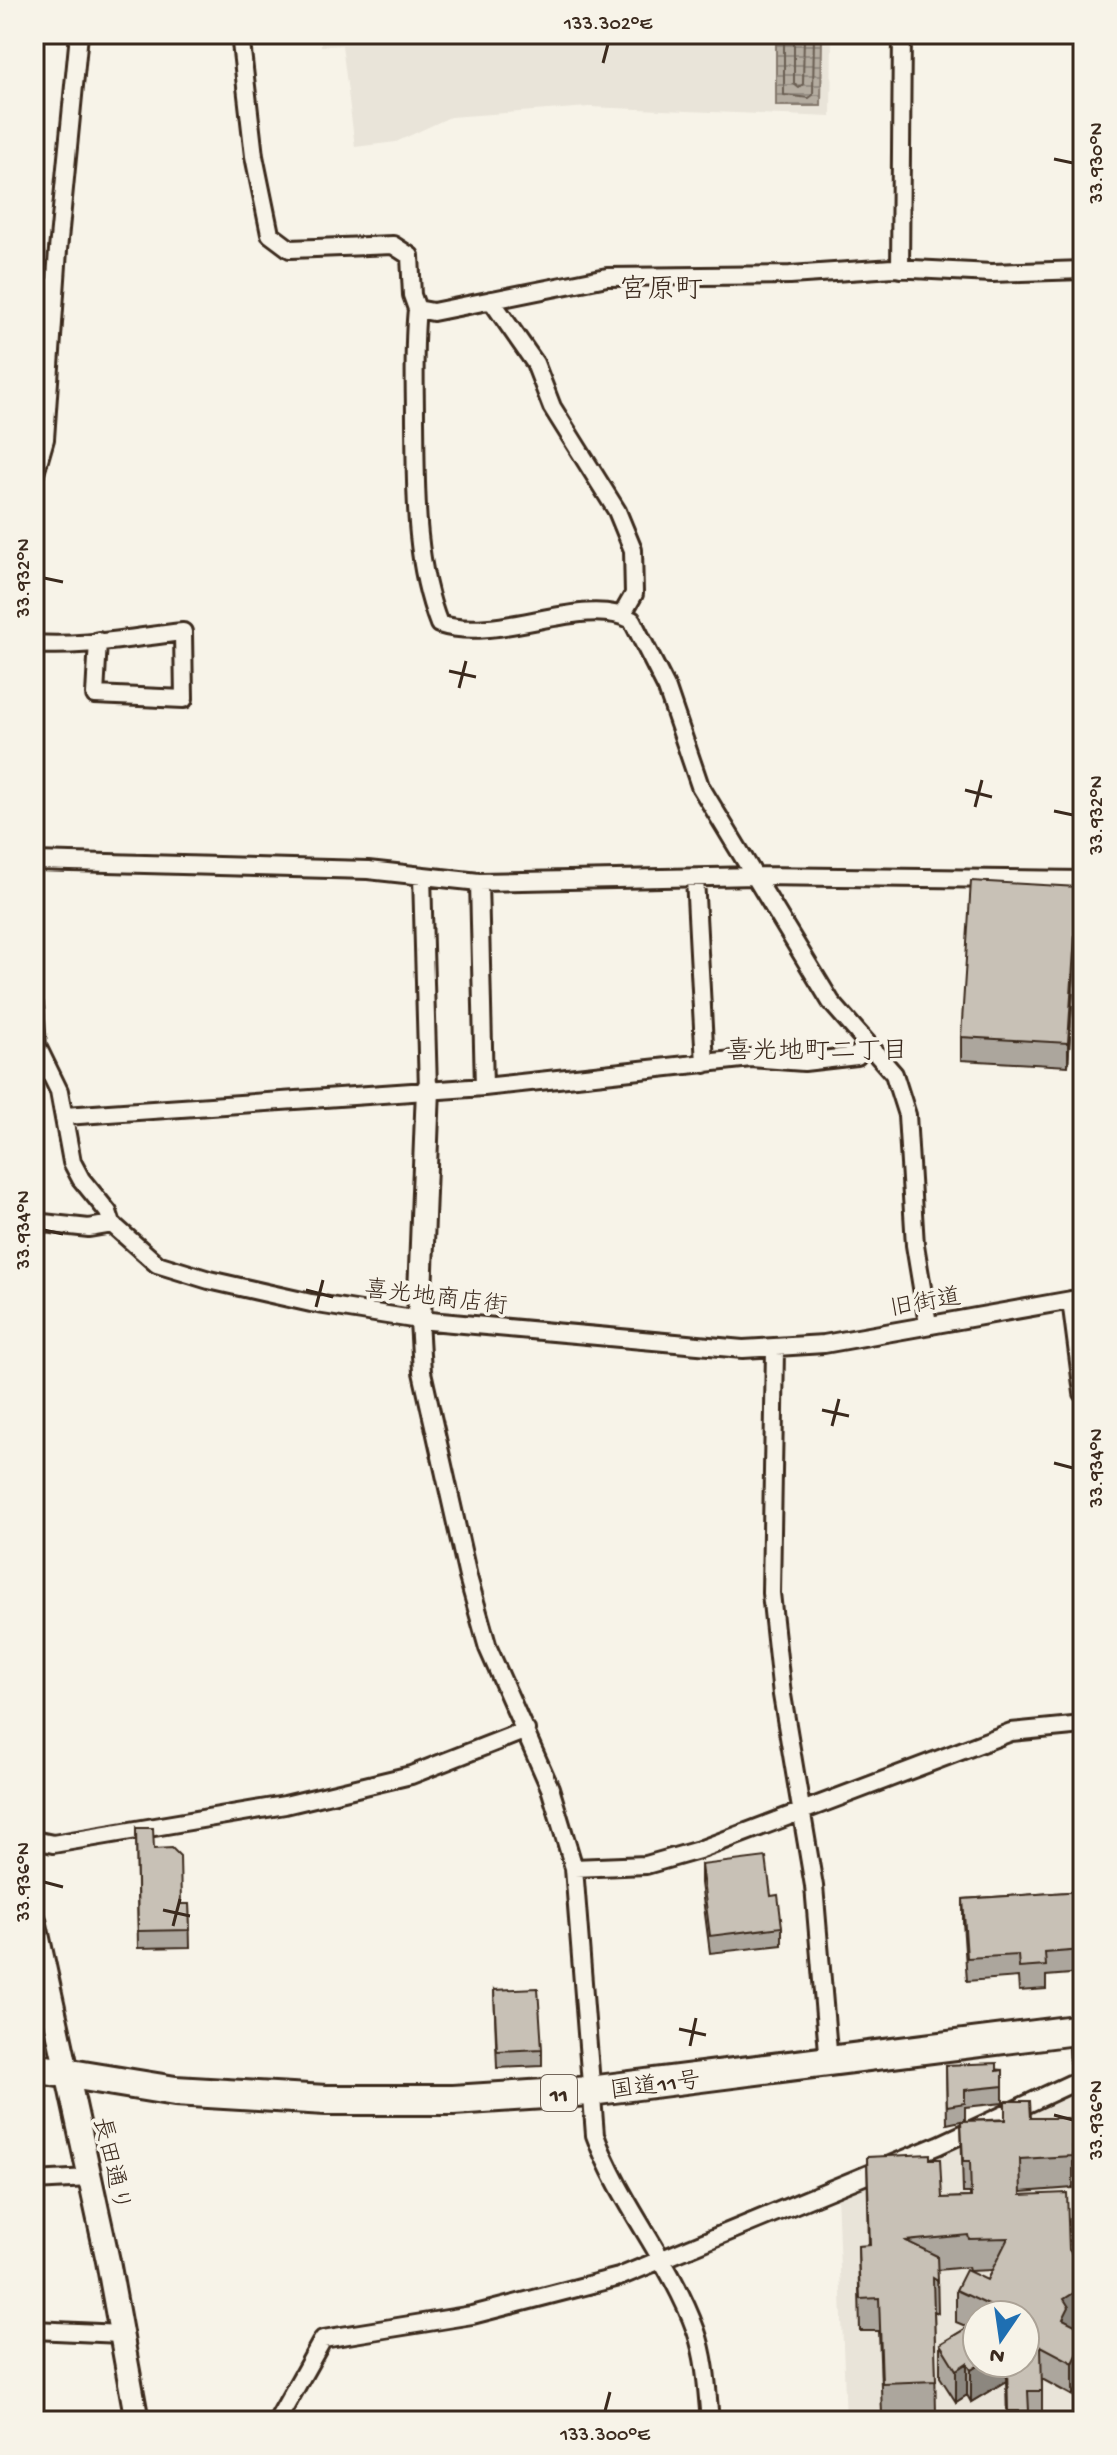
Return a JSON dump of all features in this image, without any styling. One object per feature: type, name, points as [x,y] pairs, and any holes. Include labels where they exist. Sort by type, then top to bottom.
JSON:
[{"type":"highway","name":"国道11号","points":[[34,2068],[175,2091],[326,2100],[453,2100],[590,2091],[1081,2030]]},
{"type":"street","points":[[34,477],[79,34]]},
{"type":"street","points":[[240,34],[254,156],[270,234],[290,249],[393,245],[410,256],[412,295],[417,309],[414,335],[415,455],[421,552],[426,592],[439,624],[450,628],[504,628],[597,612],[622,615],[632,620],[667,689],[700,786],[831,1002],[894,1074],[907,1115],[915,1245],[928,1324]]},
{"type":"street","points":[[900,269],[902,34]]},
{"type":"street","points":[[417,309],[433,312],[607,277],[790,275],[900,269],[992,273],[1083,270]]},
{"type":"street","points":[[491,300],[535,363],[552,407],[617,511],[633,550],[634,594],[622,615]]},
{"type":"street","points":[[34,644],[62,646],[98,641],[183,632],[184,699],[95,695],[98,641]]},
{"type":"street","points":[[34,861],[274,866],[479,882],[756,876],[1083,880]]},
{"type":"street","points":[[422,876],[428,1089],[419,1320],[422,1372],[468,1577],[488,1648],[550,1788],[574,1868],[595,2135],[603,2158],[695,2329],[705,2363],[710,2421]]},
{"type":"street","points":[[695,878],[705,1064]]},
{"type":"street","points":[[479,882],[484,1087]]},
{"type":"street","name":"喜光地商店街","points":[[34,1005],[37,1046],[59,1091],[72,1162],[108,1212],[112,1224],[157,1264],[311,1303],[419,1320],[608,1338],[775,1349]]},
{"type":"street","points":[[65,1116],[484,1087],[751,1058],[804,1062],[857,1056],[866,1045]]},
{"type":"street","points":[[34,1222],[89,1228],[112,1224]]},
{"type":"street","points":[[1077,1299],[1083,1393]]},
{"type":"street","name":"旧街道","points":[[775,1349],[824,1344],[1077,1299]]},
{"type":"street","points":[[775,1349],[771,1593],[782,1695],[814,1886],[829,2063]]},
{"type":"street","points":[[574,1868],[646,1865],[699,1850],[802,1808],[1011,1732],[1083,1725]]},
{"type":"street","points":[[34,1840],[53,1844],[285,1805],[411,1775],[526,1730]]},
{"type":"street","name":"長田通り","points":[[34,1920],[137,2421]]},
{"type":"street","points":[[277,2421],[323,2339],[537,2301],[661,2261],[939,2145],[1082,2078],[1081,2030]]},
{"type":"street","points":[[34,2181],[89,2178]]},
{"type":"street","points":[[34,2330],[121,2334]]},
{"type":"shaded area","points":[[320,34],[832,34],[831,117],[589,107],[450,117],[396,142],[355,147],[342,45],[321,46]]},
{"type":"shaded area","points":[[1083,2087],[1083,2403],[1080,2404],[1079,2421],[846,2421],[837,2193]]},
{"type":"water","points":[[776,36],[822,36],[821,106],[776,106]]},
{"type":"building","points":[[971,881],[1078,887],[1068,1043],[961,1037]]},
{"type":"building","points":[[136,1828],[153,1828],[154,1849],[172,1848],[180,1856],[181,1904],[189,1904],[190,1930],[138,1931]]},
{"type":"building","points":[[766,1857],[771,1896],[778,1895],[782,1927],[710,1936],[701,1865]]},
{"type":"building","points":[[1083,1891],[1083,1950],[1045,1953],[1046,1966],[1019,1968],[1018,1955],[967,1958],[963,1899]]},
{"type":"building","points":[[538,1988],[542,2049],[497,2051],[494,1990]]},
{"type":"building","points":[[997,2063],[997,2071],[1003,2070],[1003,2086],[965,2090],[965,2103],[947,2106],[946,2065]]},
{"type":"building","points":[[1005,2101],[1030,2101],[1031,2118],[1072,2118],[1073,2156],[1020,2159],[1021,2195],[1067,2193],[1069,2250],[1083,2268],[1083,2287],[1064,2299],[1069,2307],[1063,2319],[1083,2329],[1083,2343],[1073,2363],[1041,2346],[1041,2299],[975,2299],[956,2290],[966,2270],[987,2280],[1008,2238],[969,2239],[968,2235],[906,2241],[937,2256],[938,2281],[933,2278],[936,2381],[882,2383],[879,2298],[860,2299],[858,2246],[870,2245],[867,2157],[930,2154],[930,2159],[940,2159],[942,2198],[971,2197],[970,2161],[963,2161],[961,2121],[1005,2120]]},
{"type":"building","points":[[961,2332],[961,2367],[956,2370],[940,2344]]},
{"type":"building","points":[[1041,2346],[1042,2391],[1028,2391],[1029,2411],[1008,2411],[1007,2379],[1041,2379]]},
{"type":"district","name":"宮原町","points":[[661,287]]},
{"type":"district","name":"喜光地町二丁目","points":[[817,1049]]}]
